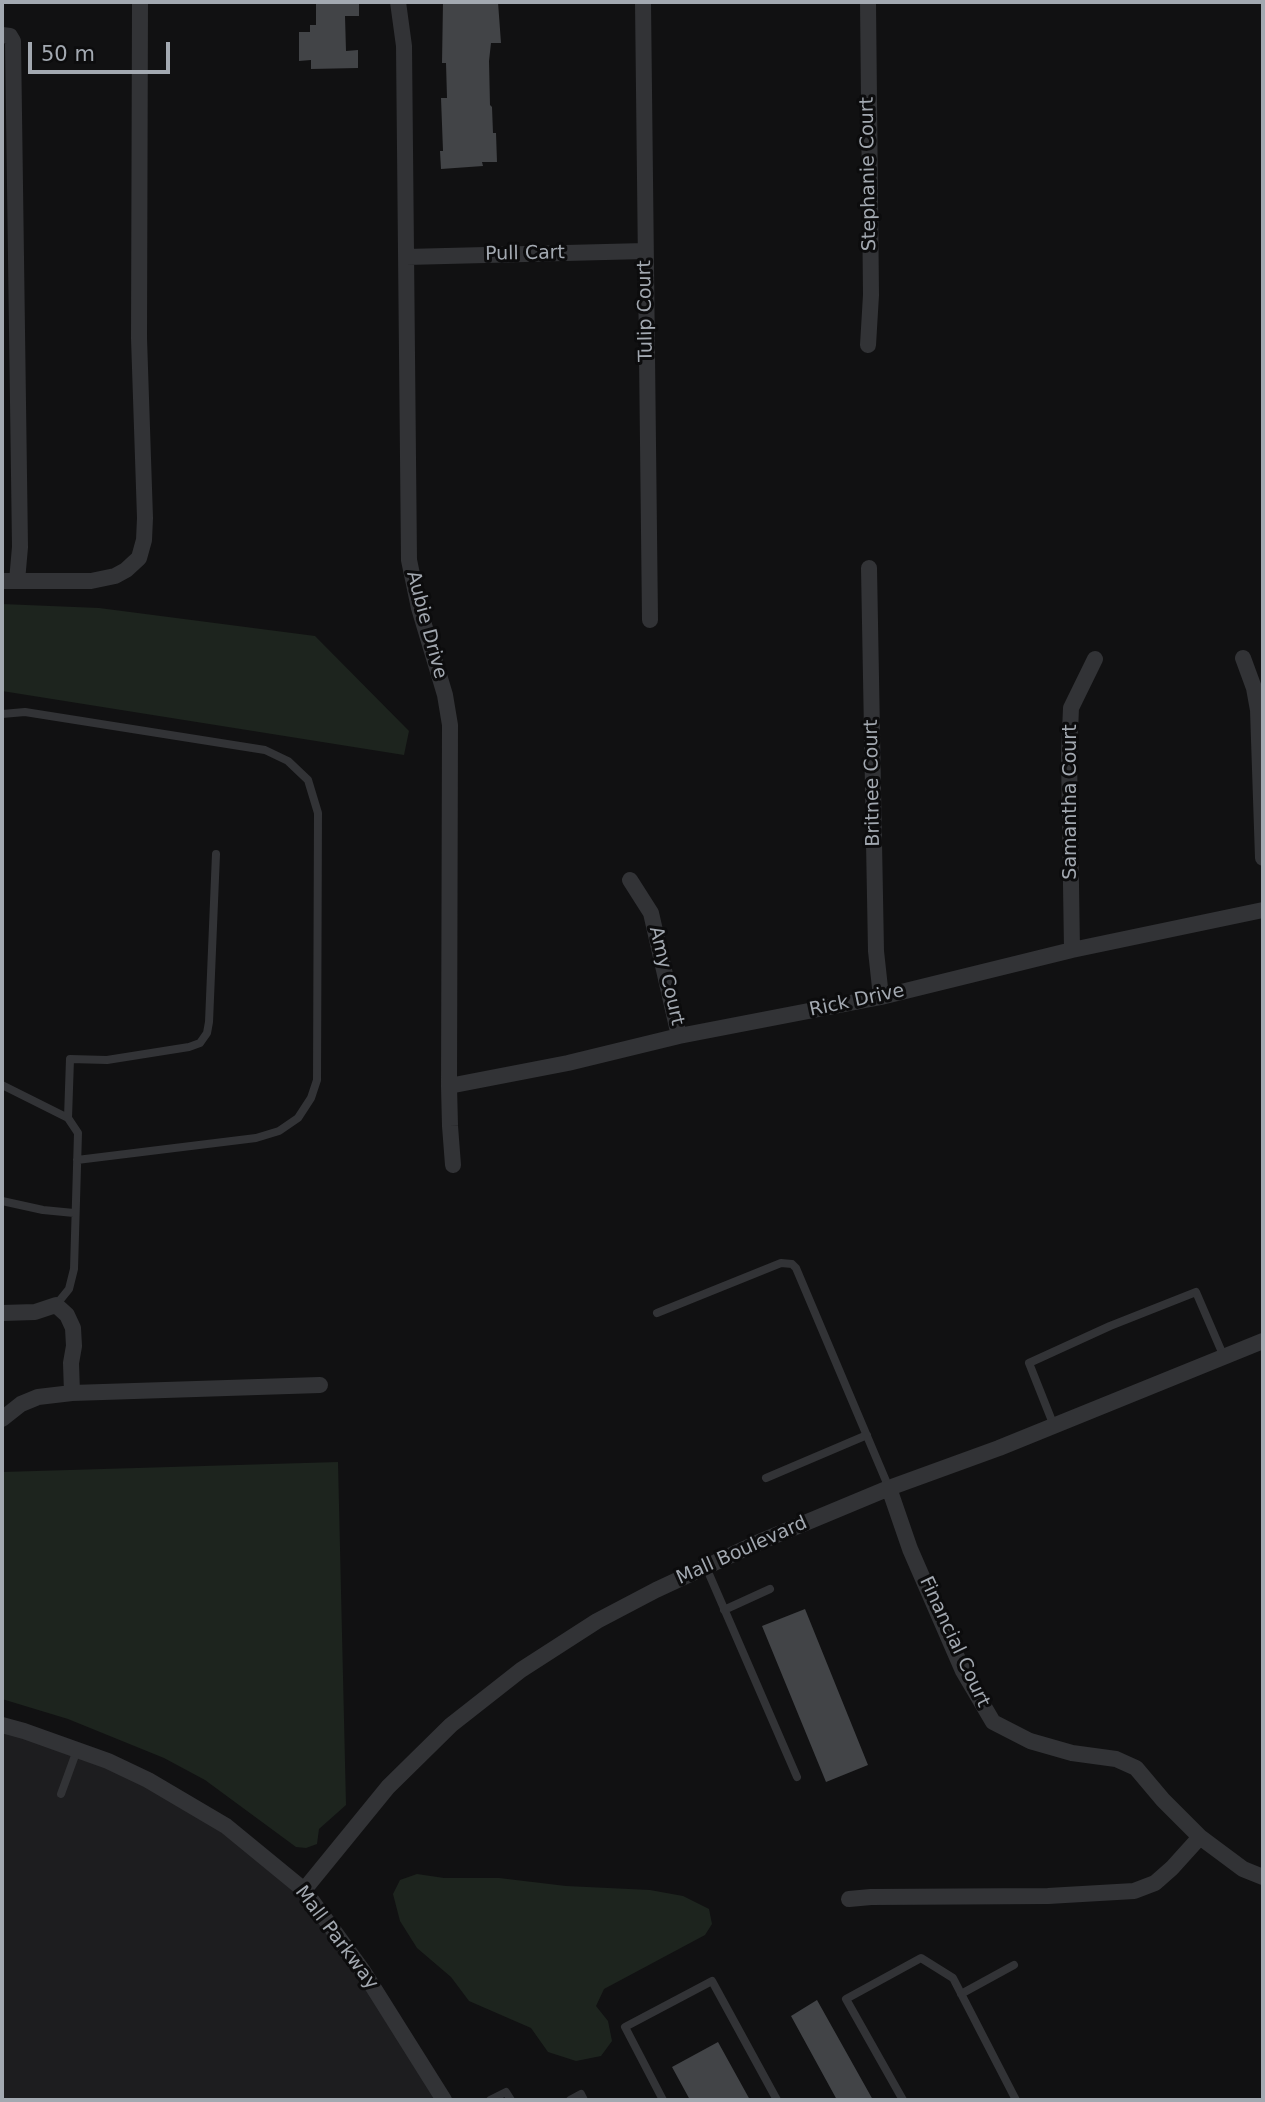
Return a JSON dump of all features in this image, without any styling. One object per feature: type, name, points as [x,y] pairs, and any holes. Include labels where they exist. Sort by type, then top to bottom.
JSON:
[{"type":"street","points":[[2,35],[10,36],[13,41],[20,547],[10,581],[92,581],[115,576],[126,570],[139,558],[144,540],[139,338],[139,2]]},
{"type":"street","name":"Aubie Drive","points":[[398,2],[404,46],[409,559],[419,608],[445,695],[450,725],[449,1086],[453,1165]]},
{"type":"street","name":"Tulip Court","points":[[643,2],[650,620]]},
{"type":"street","name":"Stephanie Court","points":[[867,2],[871,295],[868,345]]},
{"type":"street","name":"Pull Cart","points":[[406,257],[645,251]]},
{"type":"street","name":"Britnee Court","points":[[869,568],[876,951],[881,997]]},
{"type":"street","points":[[1243,658],[1254,688],[1258,710],[1263,858]]},
{"type":"street","name":"Samantha Court","points":[[1072,950],[1069,755],[1071,708],[1095,659]]},
{"type":"street","name":"Amy Court","points":[[630,880],[651,913],[679,1036]]},
{"type":"street","name":"Rick Drive","points":[[449,1086],[568,1063],[679,1036],[881,997],[1072,950],[1263,910]]},
{"type":"street","points":[[2,1313],[35,1312],[56,1305],[67,1315],[73,1328],[72,1393]]},
{"type":"street","name":"Mall Boulevard","points":[[304,1891],[388,1787],[451,1725],[521,1670],[597,1622],[656,1590],[757,1543],[889,1488],[1054,1426],[1263,1341]]},
{"type":"street","points":[[2,1419],[21,1404],[38,1397],[72,1393],[320,1385]]},
{"type":"street","name":"Financial Court","points":[[889,1488],[910,1549],[963,1671],[993,1722],[1030,1741],[1072,1753],[1116,1759],[1136,1768],[1200,1837],[1243,1869],[1263,1877]]},
{"type":"street","name":"Mall Parkway","points":[[2,1725],[108,1761],[148,1780],[226,1826],[304,1891],[363,1971],[444,2100]]},
{"type":"street","points":[[849,1899],[1048,1896],[1134,1891],[1155,1883],[1200,1837]]},
{"type":"lane","points":[[2,713],[25,712],[265,750],[288,761],[308,780],[318,813],[317,1080],[311,1098],[298,1118],[278,1131],[256,1138],[78,1160]]},
{"type":"lane","points":[[68,1118],[70,1059],[107,1060],[189,1047],[200,1043],[207,1033],[216,854]]},
{"type":"lane","points":[[2,1085],[68,1118],[78,1133],[74,1269],[69,1289],[56,1305]]},
{"type":"lane","points":[[2,1201],[43,1210],[74,1213]]},
{"type":"lane","points":[[657,1313],[782,1263],[792,1264],[889,1488]]},
{"type":"lane","points":[[1054,1426],[1029,1363],[1110,1326],[1196,1292],[1224,1357]]},
{"type":"lane","points":[[766,1478],[867,1435]]},
{"type":"lane","points":[[706,1567],[797,1777]]},
{"type":"lane","points":[[724,1610],[770,1589]]},
{"type":"lane","points":[[61,1794],[77,1750]]},
{"type":"lane","points":[[903,2100],[846,1999],[921,1958],[953,1978],[1016,2100]]},
{"type":"lane","points":[[961,1994],[1014,1965]]},
{"type":"lane","points":[[663,2100],[625,2027],[712,1982],[777,2100]]},
{"type":"lane","points":[[490,2100],[506,2092],[511,2100]]},
{"type":"lane","points":[[570,2100],[581,2094],[584,2100]]},
{"type":"shaded area","points":[[2,604],[99,608],[315,636],[409,731],[404,755],[2,691]]},
{"type":"shaded area","points":[[338,1462],[346,1805],[319,1829],[317,1844],[306,1848],[296,1847],[205,1780],[164,1758],[68,1719],[2,1699],[2,1472]]},
{"type":"shaded area","points":[[2,1725],[148,1780],[304,1890],[443,2100],[2,2100]]},
{"type":"shaded area","points":[[417,1874],[444,1878],[499,1878],[566,1886],[650,1890],[683,1896],[709,1909],[712,1924],[705,1935],[604,1989],[596,2006],[608,2021],[612,2041],[601,2056],[576,2061],[548,2052],[531,2028],[469,2001],[451,1977],[417,1948],[400,1921],[393,1894],[400,1880]]},
{"type":"building","points":[[316,2],[359,2],[359,16],[345,16],[346,51],[358,50],[358,68],[311,69],[311,60],[299,61],[299,32],[310,32],[310,25],[316,25]]},
{"type":"building","points":[[443,2],[498,2],[501,43],[491,43],[489,61],[490,105],[493,133],[496,133],[497,162],[482,162],[483,166],[441,169],[441,98],[447,98],[446,63],[442,63]]},
{"type":"building","points":[[805,1609],[868,1765],[826,1782],[762,1626]]},
{"type":"building","points":[[817,2000],[873,2100],[837,2100],[791,2016]]},
{"type":"building","points":[[718,2042],[750,2100],[690,2100],[672,2067]]}]
